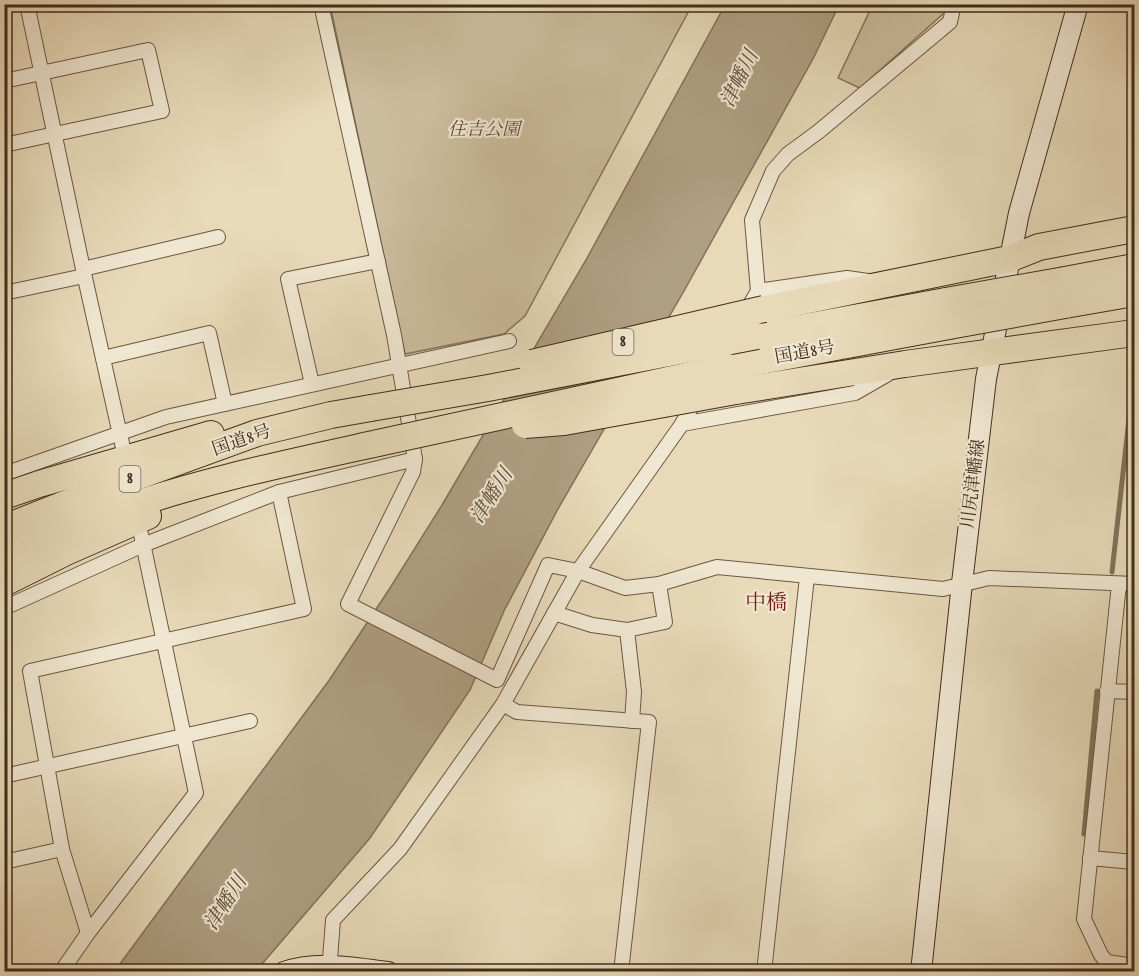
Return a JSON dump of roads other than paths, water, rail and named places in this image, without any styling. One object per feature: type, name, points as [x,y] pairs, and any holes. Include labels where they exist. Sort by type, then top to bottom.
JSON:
[{"type":"highway","name":"国道8号","points":[[488,388],[509,371],[533,362],[761,300],[886,284],[1009,259],[1039,247],[1134,229]]},
{"type":"highway","name":"国道8号","points":[[4,528],[100,490],[257,433],[331,415],[488,388],[1134,267]]},
{"type":"highway","name":"国道8号","points":[[4,556],[106,514],[250,471],[728,367],[1134,293]]},
{"type":"highway","name":"国道8号","points":[[477,422],[501,427],[564,422],[905,364],[1134,333]]},
{"type":"highway","name":"8","points":[[4,496],[227,430],[257,433]]},
{"type":"highway","name":"8","points":[[4,583],[104,535],[237,483],[250,471]]},
{"type":"main road","name":"川尻津幡線","points":[[921,972],[986,379],[1019,213],[1078,4]]},
{"type":"main road","points":[[284,972],[303,966],[388,972]]},
{"type":"street","points":[[27,4],[83,272],[123,448]]},
{"type":"street","points":[[321,4],[394,335],[415,459],[413,472],[348,604],[497,680],[548,565],[578,571],[625,588],[659,584],[717,567],[943,589],[988,578],[1134,584]]},
{"type":"street","points":[[329,968],[333,920],[400,849],[503,704],[578,571],[682,424],[761,300],[752,220],[773,171],[788,154],[819,132],[950,22],[954,4]]},
{"type":"street","points":[[4,81],[148,50],[162,111],[4,145]]},
{"type":"street","points":[[4,293],[218,237]]},
{"type":"street","points":[[312,384],[288,279],[378,261]]},
{"type":"street","points":[[103,358],[209,333],[225,404]]},
{"type":"street","points":[[4,474],[166,417],[509,341]]},
{"type":"street","points":[[682,424],[855,393],[905,364]]},
{"type":"street","points":[[4,608],[142,539],[279,492],[415,459]]},
{"type":"street","points":[[88,933],[62,849],[30,671],[304,609],[279,492]]},
{"type":"street","points":[[61,972],[88,933],[196,793],[142,539]]},
{"type":"street","points":[[764,972],[807,577]]},
{"type":"street","points":[[554,613],[592,625],[627,630],[665,622],[659,584]]},
{"type":"street","points":[[1119,584],[1084,919],[1101,955],[1107,962],[1134,966]]},
{"type":"street","points":[[627,630],[634,692],[632,721]]},
{"type":"street","points":[[1107,691],[1134,692]]},
{"type":"street","points":[[503,704],[517,712],[649,722],[621,972]]},
{"type":"street","points":[[4,776],[250,721]]},
{"type":"street","points":[[4,862],[62,849]]},
{"type":"street","points":[[1090,858],[1134,862]]},
{"type":"water","name":"津幡川","points":[[725,5],[839,5],[814,57],[684,291],[559,507],[504,611],[470,690],[370,838],[256,971],[114,972],[330,679],[390,588],[442,505],[586,260]]},
{"type":"waterway","points":[[1112,572],[1134,374]]},
{"type":"waterway","points":[[1084,834],[1097,691]]},
{"type":"district","name":"中橋","points":[[766,603]]},
{"type":"park label","name":"住吉公園","points":[[484,130]]}]
